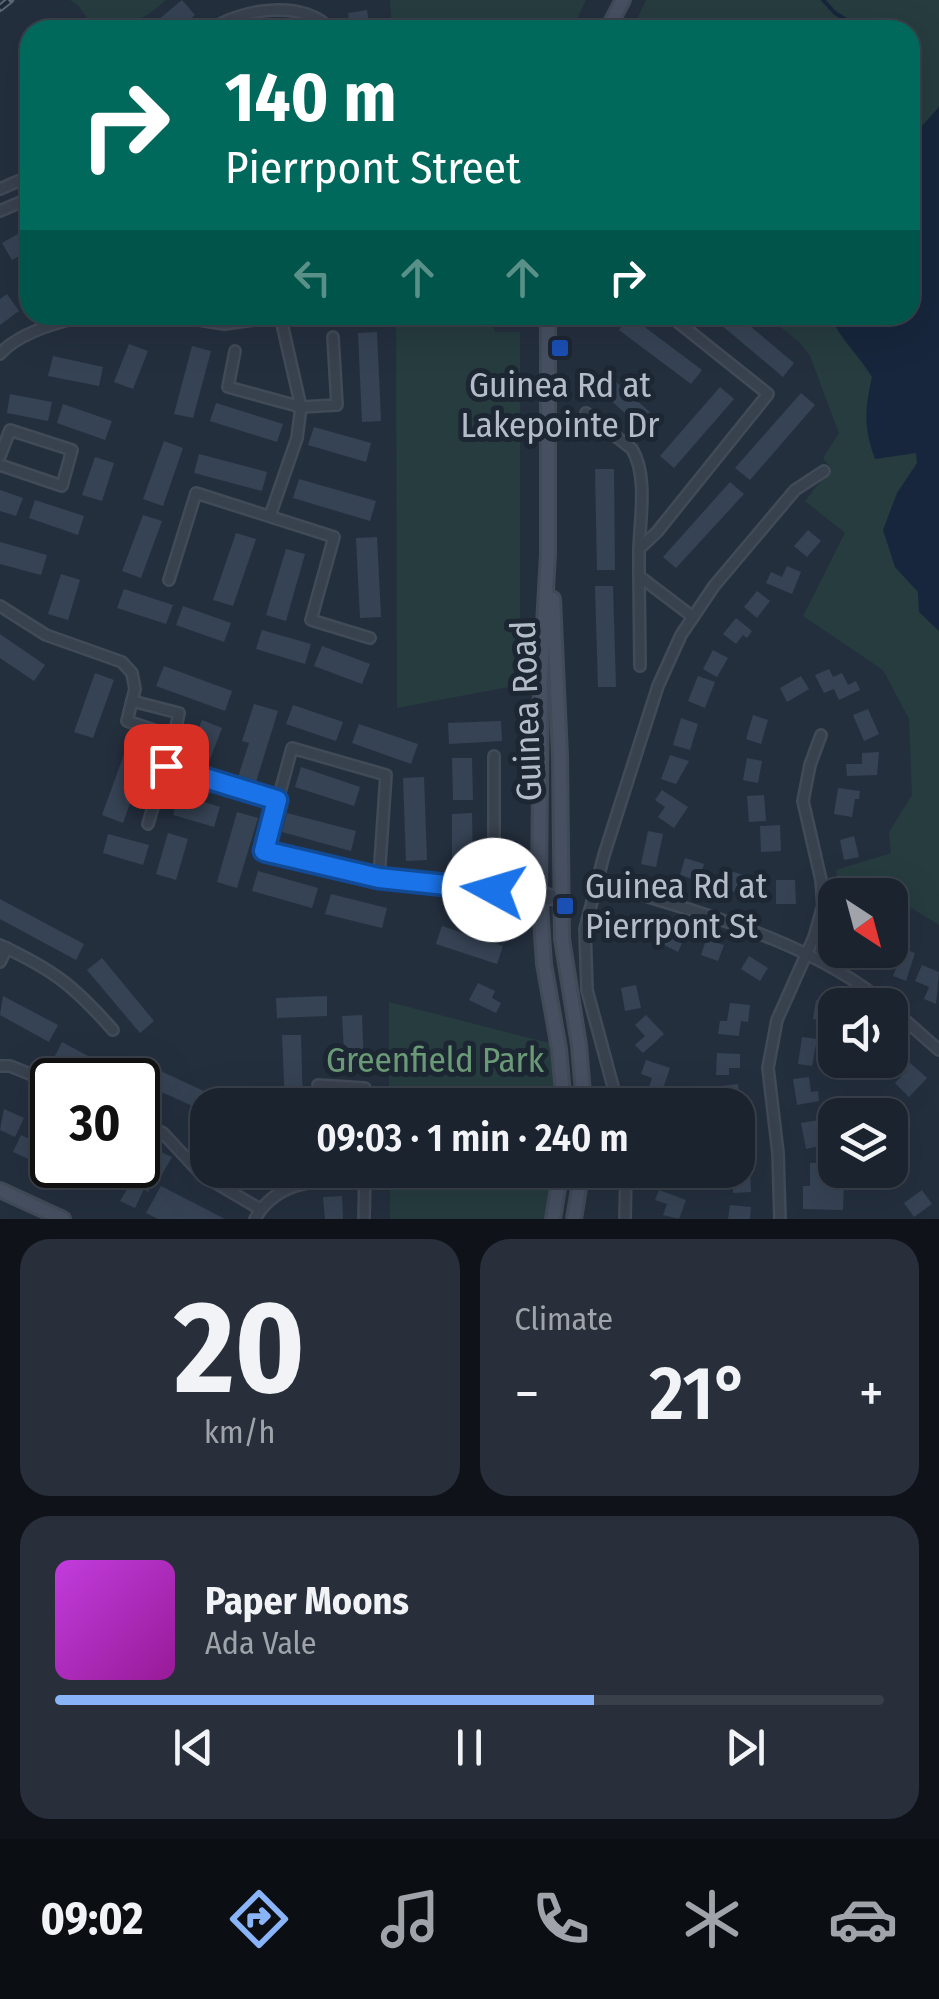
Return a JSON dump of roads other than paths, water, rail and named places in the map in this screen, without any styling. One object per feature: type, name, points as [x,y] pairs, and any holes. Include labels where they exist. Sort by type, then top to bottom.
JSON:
[{"type":"main road","name":"Guinea Road","points":[[548,325],[548,554],[541,678],[539,897],[544,964],[562,1088]]},
{"type":"main road","name":"Guinea Road","points":[[548,554],[560,755],[564,961],[583,1088]]},
{"type":"main road","points":[[554,1219],[558,1188]]},
{"type":"main road","points":[[574,1219],[579,1188]]},
{"type":"main road","points":[[0,1190],[63,1219]]},
{"type":"street","points":[[231,20],[262,5],[292,1],[316,11],[323,20]]},
{"type":"street","points":[[0,354],[8,345],[59,325]]},
{"type":"street","points":[[270,516],[298,438],[301,407],[282,325]]},
{"type":"street","points":[[640,549],[658,532],[768,394],[682,325]]},
{"type":"street","points":[[235,351],[228,387],[301,407],[337,405],[333,337]]},
{"type":"street","points":[[586,412],[636,456],[640,479],[640,666]]},
{"type":"street","points":[[0,456],[10,430],[72,450],[62,486],[0,465]]},
{"type":"street","points":[[613,1088],[591,1009],[585,972],[585,929],[658,686],[692,617],[714,586],[795,490],[824,471]]},
{"type":"street","points":[[170,580],[196,493],[334,537],[311,620],[370,638]]},
{"type":"street","points":[[639,576],[692,617]]},
{"type":"street","points":[[0,606],[46,635],[122,662],[132,673],[136,688],[127,721],[174,737]]},
{"type":"street","points":[[132,700],[179,714],[148,824]]},
{"type":"street","points":[[780,1219],[778,1153],[768,1068],[777,1020],[823,906],[804,800],[810,765],[821,735]]},
{"type":"street","points":[[379,878],[386,775],[292,748],[264,851],[379,878],[494,890],[512,898],[520,892],[560,898]]},
{"type":"street","points":[[494,756],[494,890]]},
{"type":"street","points":[[166,766],[277,800]]},
{"type":"street","points":[[597,881],[759,933],[806,954],[863,988]]},
{"type":"street","points":[[0,962],[3,946],[35,961],[76,989],[114,1030]]},
{"type":"street","points":[[908,1023],[939,1050]]},
{"type":"street","points":[[0,1066],[30,1074]]},
{"type":"street","points":[[318,1085],[365,1088]]},
{"type":"street","points":[[160,1133],[202,1175],[258,1214],[289,1188]]},
{"type":"street","points":[[364,1219],[365,1188]]},
{"type":"street","points":[[625,1219],[626,1188]]},
{"type":"water","points":[[939,107],[939,631],[919,612],[918,592],[895,567],[883,530],[897,493],[917,463],[916,453],[875,459],[866,418],[872,377],[835,325],[920,325],[920,128]]},
{"type":"waterway","points":[[823,0],[846,20]]},
{"type":"railway","points":[[0,8],[10,0]]},
{"type":"place","name":"Guinea Rd at Lakepointe Dr","points":[[560,348]]},
{"type":"place","name":"Guinea Rd at Pierrpont St","points":[[565,906]]},
{"type":"park label","name":"Greenfield Park","points":[[435,1060]]}]
